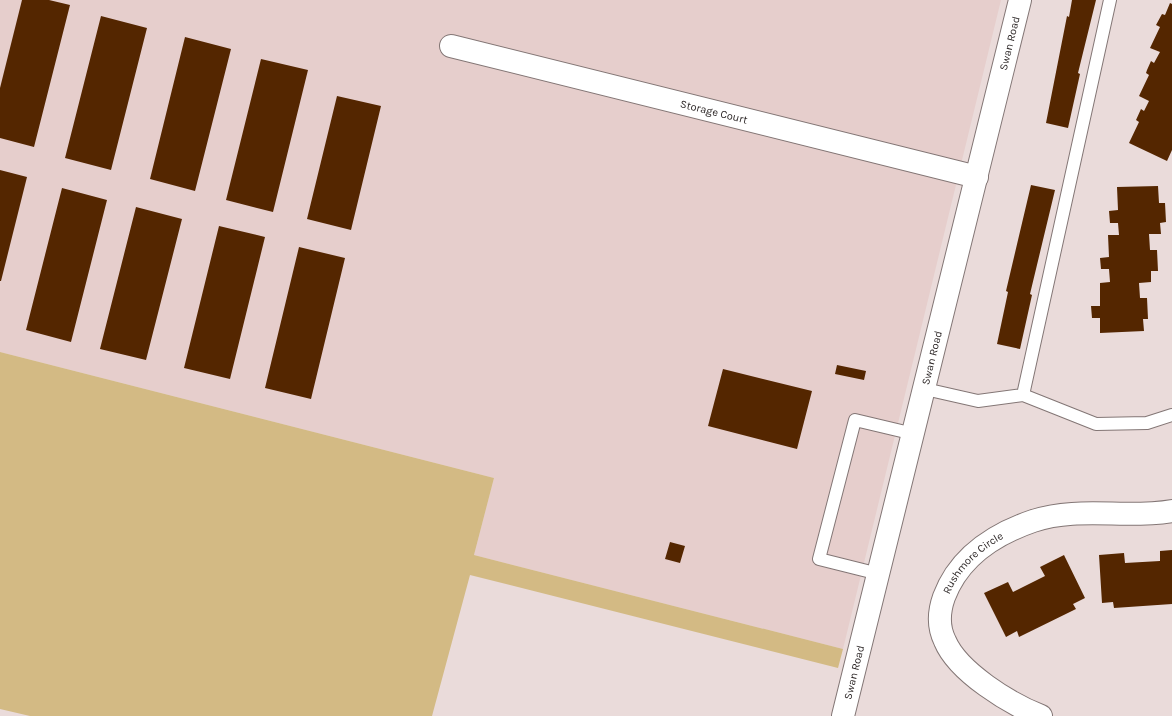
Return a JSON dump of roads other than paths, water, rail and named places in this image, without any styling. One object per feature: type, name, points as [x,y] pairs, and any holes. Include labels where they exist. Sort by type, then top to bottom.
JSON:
[{"type":"street","name":"Swan Road","points":[[844,716],[1020,0]]},
{"type":"street","name":"Storage Court","points":[[451,46],[976,177]]},
{"type":"street","name":"Rushmore Circle","points":[[1041,716],[986,684],[962,666],[948,649],[941,632],[940,614],[946,593],[954,575],[968,558],[991,541],[1035,520],[1051,516],[1077,514],[1132,515],[1172,511]]},
{"type":"lane","points":[[1023,395],[1110,0]]},
{"type":"lane","points":[[925,389],[978,401],[1023,395],[1096,424],[1147,423],[1172,415]]},
{"type":"lane","points":[[879,574],[819,559],[855,420],[914,434]]}]
